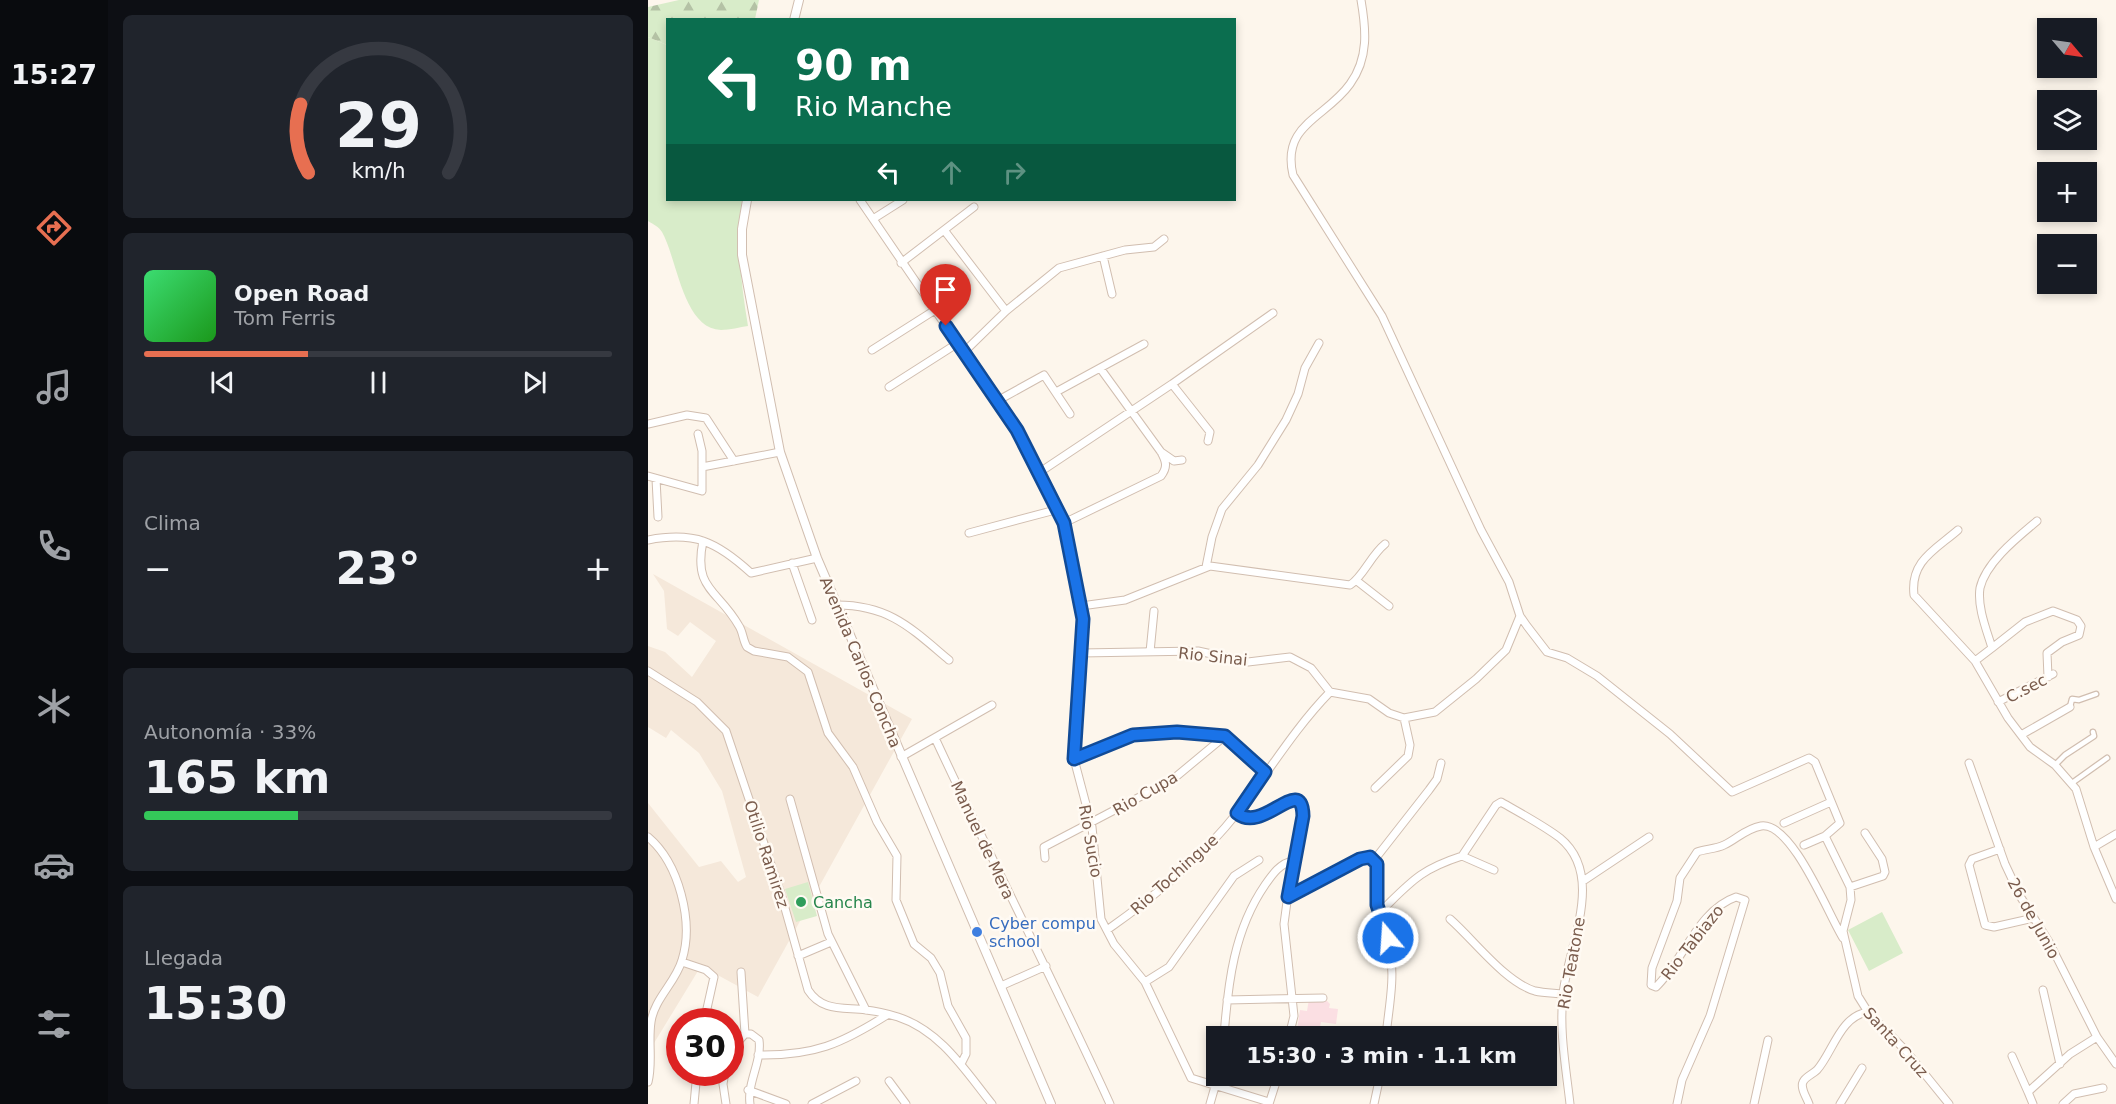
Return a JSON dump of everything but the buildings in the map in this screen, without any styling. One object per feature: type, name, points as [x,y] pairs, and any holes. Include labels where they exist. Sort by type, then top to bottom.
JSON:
[{"type":"street","points":[[794,18],[799,0]]},
{"type":"street","points":[[1361,0],[1366,31],[1362,61],[1344,92],[1303,128],[1294,139],[1290,163],[1293,175],[1382,316],[1481,530],[1509,582],[1520,616],[1547,652],[1567,658],[1597,676],[1670,734],[1727,790],[1736,792],[1809,758],[1815,762],[1840,823],[1825,836],[1804,845]]},
{"type":"street","name":"Avenida Carlos Concha","points":[[747,201],[741,229],[742,255],[780,452],[837,606],[1051,1104]]},
{"type":"street","name":"Rio Sucio","points":[[861,201],[997,401],[1041,472],[1064,523],[1081,606],[1081,653],[1074,759],[1091,823],[1099,911],[1107,930],[1145,982],[1191,1078],[1269,1103]]},
{"type":"street","points":[[873,219],[901,201]]},
{"type":"street","points":[[901,263],[974,207]]},
{"type":"street","points":[[945,230],[1006,311]]},
{"type":"street","points":[[964,352],[1006,311],[1059,268],[1104,256],[1154,247],[1164,239]]},
{"type":"street","points":[[1104,256],[1112,294]]},
{"type":"street","points":[[872,350],[935,310]]},
{"type":"street","points":[[1041,472],[1173,384],[1273,313]]},
{"type":"street","points":[[889,387],[958,343]]},
{"type":"street","points":[[1206,567],[1212,537],[1222,509],[1258,465],[1286,420],[1298,394],[1305,368],[1319,343]]},
{"type":"street","points":[[1056,392],[1144,344]]},
{"type":"street","points":[[1064,523],[1161,476],[1166,464],[1161,452],[1100,368]]},
{"type":"street","points":[[997,401],[1040,375],[1047,377],[1070,414]]},
{"type":"street","points":[[1173,384],[1210,432],[1208,441]]},
{"type":"street","points":[[648,424],[687,415],[706,418],[734,461]]},
{"type":"street","points":[[648,476],[701,491],[702,451],[698,434]]},
{"type":"street","points":[[702,467],[780,452]]},
{"type":"street","points":[[1161,452],[1174,461],[1182,460]]},
{"type":"street","points":[[656,479],[658,517]]},
{"type":"street","points":[[969,533],[1059,509]]},
{"type":"street","points":[[1975,661],[1992,648],[1980,603],[1980,589],[1987,571],[2037,521]]},
{"type":"street","points":[[1958,530],[1919,564],[1912,582],[1914,595],[1975,661],[1998,702],[2021,735],[2038,754],[2055,765],[2072,783],[2080,798],[2094,847],[2113,885],[2116,899]]},
{"type":"street","points":[[648,540],[680,537],[703,541],[726,550],[751,573],[818,558]]},
{"type":"street","points":[[703,541],[699,560],[701,576],[739,627],[747,647],[754,651],[788,657],[808,672],[828,733],[853,767],[877,822],[897,856],[896,900],[914,944],[931,958],[940,973],[948,1006],[966,1038],[966,1054],[962,1062]]},
{"type":"street","points":[[1358,581],[1362,570],[1385,544]]},
{"type":"street","points":[[792,563],[812,620]]},
{"type":"street","points":[[1081,606],[1125,600],[1206,567],[1344,586],[1358,581]]},
{"type":"street","points":[[1358,581],[1389,606]]},
{"type":"street","points":[[837,606],[852,605],[889,614],[902,621],[949,660]]},
{"type":"street","points":[[1150,652],[1155,610]]},
{"type":"street","name":"C.sec","points":[[1992,648],[2025,622],[2053,611],[2077,620],[2081,626],[2079,635],[2062,642],[2047,653],[2051,676],[1998,702]]},
{"type":"street","points":[[1330,692],[1369,699],[1389,713],[1404,718],[1435,712],[1476,680],[1506,650],[1520,616]]},
{"type":"street","name":"Rio Sinai","points":[[1081,653],[1198,651],[1248,662],[1290,657],[1311,668],[1330,692]]},
{"type":"street","name":"Otilio Ramirez","points":[[648,671],[697,702],[726,731],[781,894],[808,990],[813,999],[835,1009],[866,1010],[907,1021],[962,1062],[992,1104]]},
{"type":"street","name":"Rio Tochingue","points":[[1107,930],[1159,891],[1200,854],[1237,813],[1265,772],[1330,692]]},
{"type":"street","points":[[2021,735],[2070,706],[2072,699],[2079,700],[2096,694]]},
{"type":"street","points":[[901,757],[992,705]]},
{"type":"street","points":[[1375,788],[1408,756],[1410,745],[1404,718]]},
{"type":"street","points":[[2055,765],[2065,755],[2094,736],[2093,732]]},
{"type":"street","points":[[1074,759],[1144,733],[1225,736],[1265,772]]},
{"type":"street","name":"Rio Cupa","points":[[1045,858],[1046,844],[1172,780],[1225,736]]},
{"type":"street","name":"Manuel de Mera","points":[[935,738],[1110,1104]]},
{"type":"street","points":[[2072,783],[2107,758]]},
{"type":"street","points":[[1375,859],[1434,784],[1441,763]]},
{"type":"street","name":"26 de Junio","points":[[1969,763],[2000,849],[2020,896],[2049,942],[2097,1037],[2116,1064]]},
{"type":"street","points":[[790,799],[831,942],[866,1010]]},
{"type":"street","points":[[1237,813],[1247,819],[1254,819],[1287,801],[1300,803],[1303,816],[1293,861],[1285,943],[1293,998],[1294,1016],[1292,1026]]},
{"type":"street","name":"Rio Teatone","points":[[1462,856],[1496,804],[1501,802],[1560,839],[1577,859],[1583,881],[1579,920],[1563,994],[1561,1022],[1570,1104]]},
{"type":"street","points":[[1784,823],[1831,802]]},
{"type":"street","name":"Rio Tabiazo","points":[[1677,1104],[1682,1080],[1710,1016],[1745,900],[1736,897],[1716,907],[1668,975],[1656,987],[1651,986],[1651,974],[1677,901],[1680,878],[1697,852],[1723,846],[1741,833],[1764,825],[1781,835],[1809,872],[1844,940]]},
{"type":"street","points":[[1850,887],[1883,876],[1886,872],[1882,859],[1865,833]]},
{"type":"street","points":[[2094,847],[2116,834]]},
{"type":"street","points":[[1825,836],[1850,887],[1851,900],[1842,929],[1844,940]]},
{"type":"street","points":[[648,837],[665,854],[684,903],[687,933],[682,962],[651,1021],[648,1082]]},
{"type":"street","points":[[1583,881],[1648,837]]},
{"type":"street","points":[[2000,849],[1972,859],[1969,865],[1985,924],[1994,927],[2034,918]]},
{"type":"street","points":[[1380,912],[1417,875],[1437,863],[1462,856],[1494,870]]},
{"type":"street","points":[[1288,897],[1360,859],[1370,857],[1375,859]]},
{"type":"street","points":[[1375,859],[1378,870],[1376,897],[1391,951],[1394,992],[1388,1026]]},
{"type":"street","points":[[1145,982],[1169,967],[1234,876],[1258,860]]},
{"type":"street","points":[[1225,1026],[1227,1000],[1243,926],[1269,880],[1282,865],[1293,861]]},
{"type":"street","points":[[1450,919],[1503,970],[1520,983],[1536,991],[1563,994]]},
{"type":"street","name":"Santa Cruz","points":[[1844,940],[1856,988],[1868,1012],[1906,1051],[1948,1104]]},
{"type":"street","points":[[798,956],[831,942]]},
{"type":"street","points":[[682,962],[706,970],[714,976],[707,1008]]},
{"type":"street","points":[[1001,986],[1046,966]]},
{"type":"street","points":[[741,972],[743,1008]]},
{"type":"street","points":[[2043,990],[2060,1064]]},
{"type":"street","points":[[1227,1000],[1323,998]]},
{"type":"street","points":[[1809,1104],[1803,1081],[1817,1070],[1846,1026],[1856,1017],[1868,1012]]},
{"type":"street","points":[[758,1055],[815,1052],[842,1041],[887,1015]]},
{"type":"street","points":[[744,1034],[757,1038],[758,1055],[748,1090],[750,1104]]},
{"type":"street","points":[[2028,1092],[2070,1054],[2097,1037]]},
{"type":"street","points":[[1754,1104],[1757,1080],[1768,1040]]},
{"type":"street","points":[[2012,1056],[2033,1104]]},
{"type":"street","points":[[1840,1104],[1862,1068]]},
{"type":"street","points":[[812,1104],[856,1081]]},
{"type":"street","points":[[889,1081],[906,1104]]},
{"type":"street","points":[[694,1104],[696,1086]]},
{"type":"street","points":[[723,1086],[726,1104]]},
{"type":"street","points":[[1269,1103],[1275,1086]]},
{"type":"street","points":[[1374,1104],[1378,1086]]},
{"type":"street","points":[[1210,1104],[1215,1087]]},
{"type":"street","points":[[2063,1104],[2074,1094],[2103,1088]]},
{"type":"street","points":[[748,1090],[786,1104]]},
{"type":"shaded area","points":[[653,574],[912,719],[758,997],[701,966],[675,1008],[666,1008],[666,1023],[648,1053],[648,803],[699,867],[721,861],[738,882],[746,877],[722,791],[699,753],[671,730],[666,738],[648,727],[648,646],[665,652],[692,677],[716,641],[690,622],[678,636],[667,629],[664,591]]},
{"type":"shaded area","points":[[1309,999],[1327,1001],[1330,1004],[1329,1008],[1338,1009],[1336,1024],[1321,1022],[1320,1026],[1298,1026],[1300,1010],[1307,1011]]},
{"type":"green space","points":[[679,0],[759,0],[755,18],[666,18],[666,45],[648,37],[648,7]]},
{"type":"green space","points":[[648,37],[666,45],[666,201],[742,201],[739,232],[740,263],[748,326],[721,330],[708,327],[698,318],[683,290],[662,232],[648,221]]},
{"type":"green space","name":"Cancha","points":[[808,882],[817,916],[796,922],[785,889]]},
{"type":"green space","points":[[1882,912],[1903,953],[1869,971],[1848,930]]},
{"type":"place","name":"Cancha","points":[[801,902]]},
{"type":"place","name":"Cyber compu school","points":[[977,932]]},
{"type":"route","points":[[946,326],[1017,430],[1041,472],[1064,523],[1083,619],[1074,759],[1133,735],[1144,733],[1177,732],[1225,736],[1265,772],[1237,813],[1247,819],[1254,819],[1261,817],[1282,802],[1292,800],[1300,803],[1303,816],[1288,897],[1360,859],[1370,857],[1375,859],[1378,870],[1377,905],[1388,938]]}]
